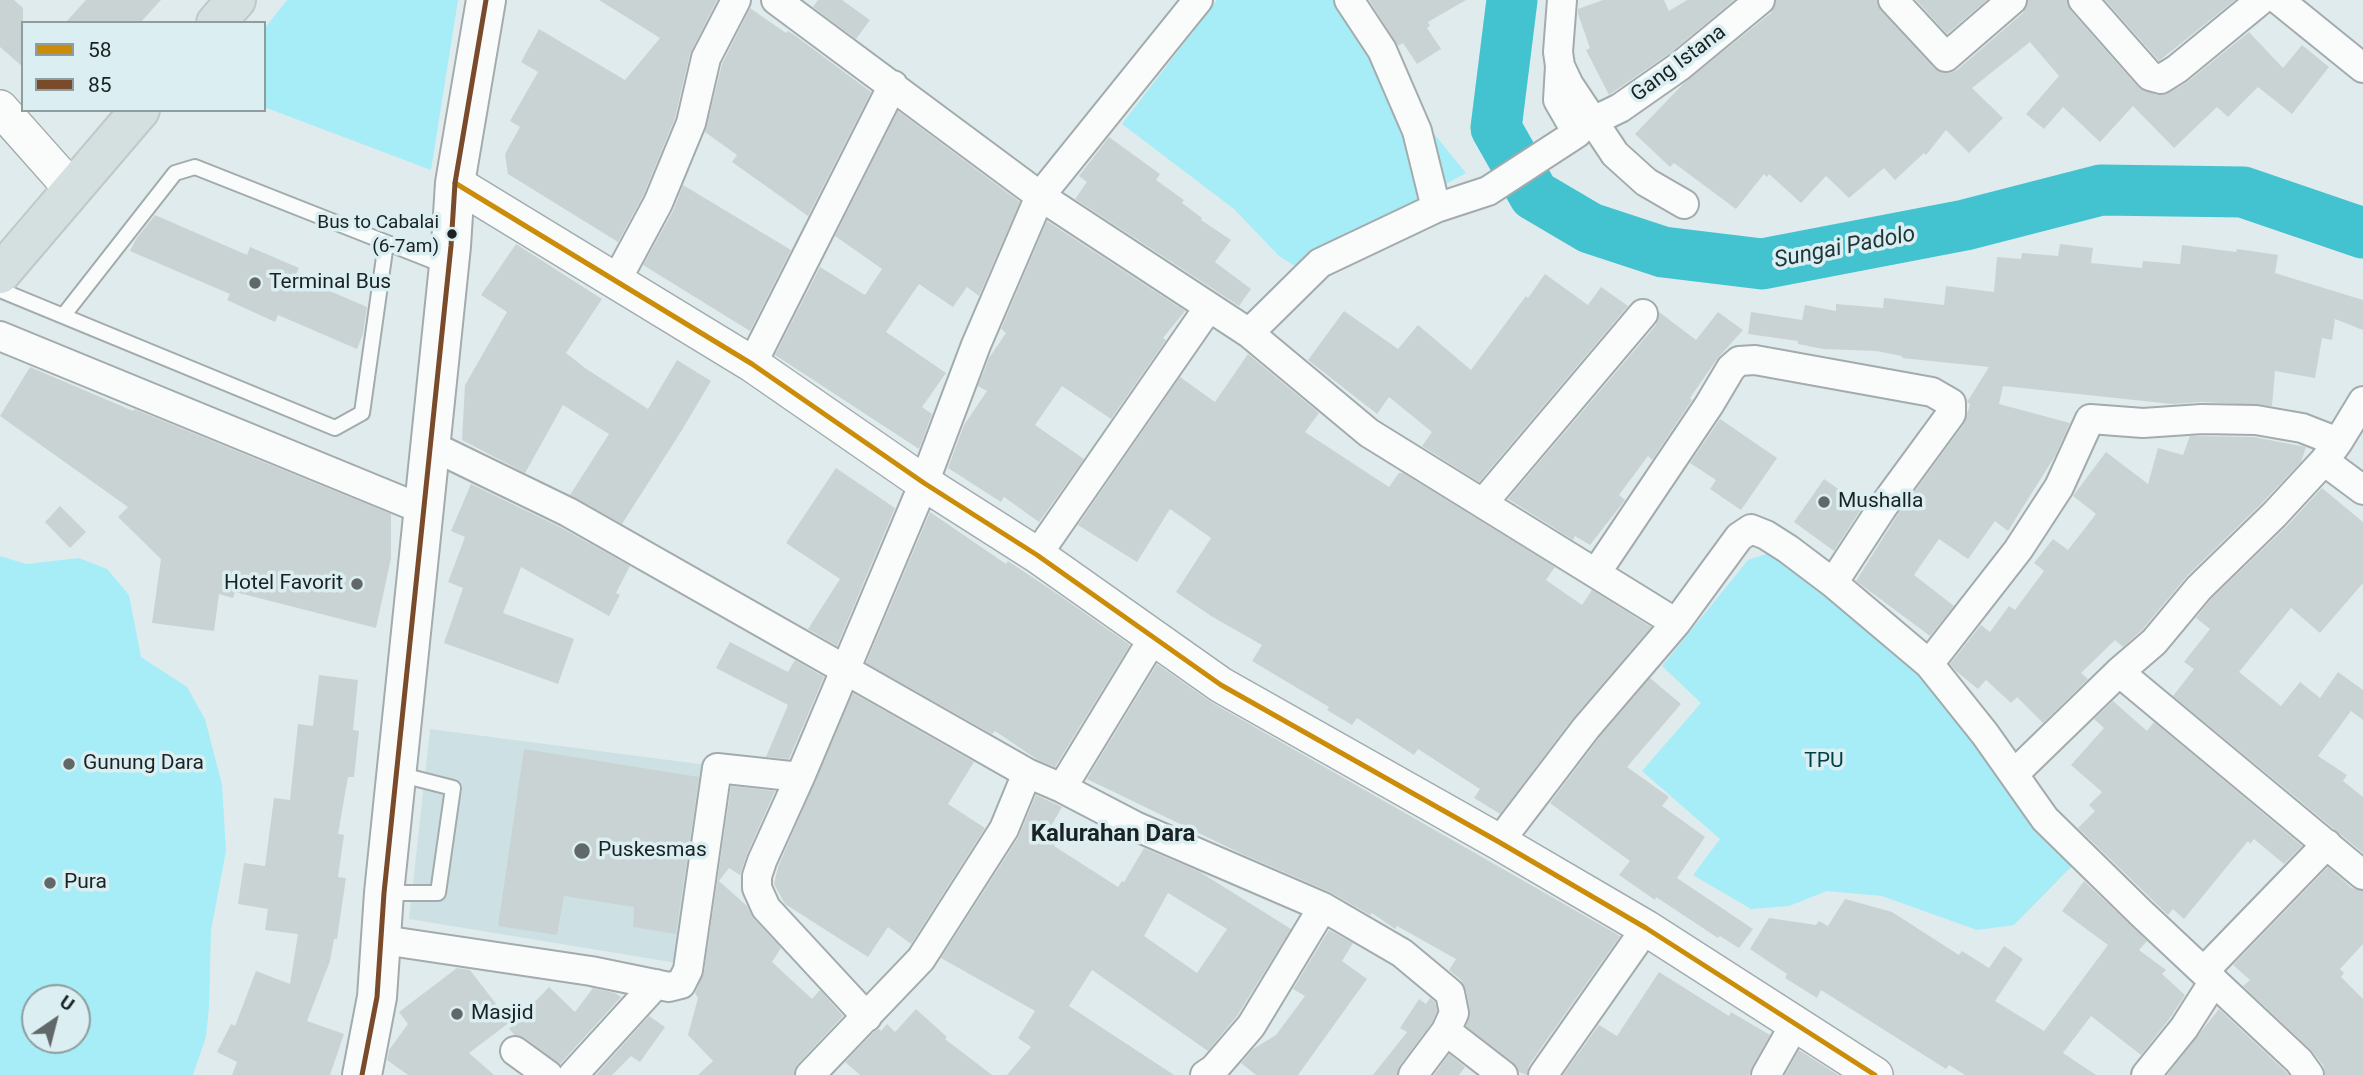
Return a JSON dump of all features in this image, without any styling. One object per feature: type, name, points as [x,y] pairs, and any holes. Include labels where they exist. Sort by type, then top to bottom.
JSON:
[{"type":"highway","points":[[218,21],[236,0]]},
{"type":"highway","points":[[0,274],[138,112]]},
{"type":"main road","points":[[362,1075],[377,997],[383,940],[384,893],[449,268],[455,183],[486,0]]},
{"type":"street","points":[[616,281],[657,204],[691,123],[706,58],[736,0]]},
{"type":"street","points":[[776,0],[1040,196],[1249,334],[1369,433],[1676,623]]},
{"type":"street","points":[[867,1017],[766,908],[757,888],[757,876],[924,483],[976,345],[1040,196],[1198,0]]},
{"type":"street","points":[[1349,0],[1382,50],[1417,131],[1436,208]]},
{"type":"street","points":[[1249,334],[1320,263],[1436,208],[1488,191],[1577,133],[1558,100],[1562,0]]},
{"type":"street","name":"Gang Istana","points":[[1593,121],[1620,108],[1680,66],[1760,0]]},
{"type":"street","points":[[1894,0],[1946,57],[2012,0]]},
{"type":"street","points":[[2083,0],[2150,76],[2161,79],[2177,69],[2260,0]]},
{"type":"street","points":[[2278,0],[2363,68]]},
{"type":"street","points":[[1560,66],[1569,85],[1615,154],[1646,182],[1685,204]]},
{"type":"street","points":[[752,364],[893,85]]},
{"type":"street","points":[[0,108],[72,189]]},
{"type":"street","points":[[455,183],[752,364],[924,483],[1037,555],[1221,685],[1646,928],[1875,1075]]},
{"type":"street","points":[[1037,555],[1209,307]]},
{"type":"street","points":[[1483,503],[1643,314]]},
{"type":"street","points":[[0,335],[424,510]]},
{"type":"street","points":[[1596,573],[1731,368],[1740,361],[1755,360],[1932,392],[1951,403],[1951,414],[1882,508],[1833,583]]},
{"type":"street","points":[[2014,774],[2119,672],[2154,642],[2199,588],[2274,515],[2331,451],[2363,401]]},
{"type":"street","points":[[1929,664],[2018,550],[2059,487],[2090,419],[2143,423],[2202,419],[2256,420],[2302,428],[2331,451],[2363,490]]},
{"type":"street","points":[[430,445],[568,512],[1027,773],[1062,788],[1135,827],[1323,907],[1402,953],[1450,993],[1454,1013],[1446,1031],[1413,1075]]},
{"type":"street","points":[[1499,842],[1586,728],[1676,623],[1739,537],[1751,529],[1788,549],[1833,583],[1929,664],[2014,774],[2045,819],[2299,1061],[2309,1075]]},
{"type":"street","points":[[1062,788],[1154,637]]},
{"type":"street","points":[[2119,672],[2363,875]]},
{"type":"street","points":[[383,940],[591,971],[669,988],[681,984],[688,970],[718,768],[800,777]]},
{"type":"street","points":[[828,1070],[867,1017],[921,959],[945,925],[1004,830],[1027,773]]},
{"type":"street","points":[[2146,1075],[2184,1028],[2209,976],[2327,844]]},
{"type":"street","points":[[1205,1075],[1251,1026],[1323,907]]},
{"type":"street","points":[[1543,1075],[1646,928]]},
{"type":"street","points":[[573,1075],[656,985]]},
{"type":"street","points":[[1766,1075],[1796,1024]]},
{"type":"street","points":[[1446,1031],[1503,1075]]},
{"type":"street","points":[[515,1051],[548,1075]]},
{"type":"lane","points":[[63,316],[175,173],[195,167],[449,268]]},
{"type":"lane","points":[[0,290],[335,428],[362,413],[386,243]]},
{"type":"lane","points":[[384,893],[438,893],[453,788],[397,774]]},
{"type":"shaded area","points":[[430,729],[707,765],[683,964],[409,919]]},
{"type":"green space","points":[[287,0],[458,0],[431,170],[266,108],[266,26]]},
{"type":"green space","points":[[1217,0],[1334,0],[1354,36],[1466,173],[1295,266],[1279,256],[1234,209],[1122,124]]},
{"type":"green space","name":"TPU","points":[[1769,553],[1795,564],[1961,712],[2073,865],[2014,925],[1977,930],[1882,896],[1827,891],[1789,906],[1751,909],[1693,875],[1720,839],[1642,771],[1701,703],[1662,666],[1748,560]]},
{"type":"green space","points":[[0,556],[26,564],[79,558],[107,569],[129,595],[141,657],[187,687],[205,719],[222,785],[226,851],[211,930],[206,1037],[193,1075],[0,1075]]},
{"type":"building","points":[[0,0],[14,0],[23,8],[21,65],[0,47]]},
{"type":"building","points":[[86,0],[161,0],[142,21],[67,21]]},
{"type":"building","points":[[599,0],[717,0],[690,54],[675,118],[643,196],[618,242],[508,174],[505,154],[520,127],[510,121],[538,72],[521,62],[539,29],[625,80],[660,38]]},
{"type":"building","points":[[818,0],[842,0],[870,20],[856,39],[813,7]]},
{"type":"building","points":[[1369,0],[1466,0],[1428,22],[1430,26],[1427,28],[1441,49],[1417,64],[1403,43],[1398,46]]},
{"type":"building","points":[[1603,0],[1664,0],[1669,11],[1687,0],[1734,0],[1670,53],[1609,95],[1586,50],[1590,48],[1578,14],[1578,9]]},
{"type":"building","points":[[1776,0],[1877,0],[1881,11],[1934,68],[1942,73],[1957,70],[2023,13],[2028,0],[2067,0],[2071,11],[2138,87],[2157,95],[2169,93],[2186,83],[2249,32],[2283,68],[2302,45],[2329,67],[2292,114],[2258,87],[2228,117],[2217,107],[2174,148],[2133,106],[2100,142],[2063,107],[2044,129],[2026,114],[2059,76],[2030,42],[1972,88],[2003,118],[1969,153],[1946,130],[1926,155],[1924,153],[1895,180],[1884,168],[1849,198],[1826,176],[1801,203],[1769,174],[1767,177],[1764,174],[1736,209],[1674,163],[1670,167],[1635,134],[1684,83],[1771,13]]},
{"type":"building","points":[[1916,0],[1987,0],[1947,34]]},
{"type":"building","points":[[2105,0],[2235,0],[2159,61]]},
{"type":"building","points":[[750,8],[786,33],[788,31],[793,34],[871,92],[808,216],[732,162],[737,155],[705,132],[722,64]]},
{"type":"building","points":[[898,111],[1020,202],[979,296],[967,287],[953,307],[919,284],[886,332],[946,373],[922,407],[932,414],[919,449],[775,355],[820,267],[865,295],[882,269],[835,236]]},
{"type":"building","points":[[1109,137],[1160,174],[1156,180],[1184,200],[1182,203],[1202,218],[1201,220],[1231,240],[1215,262],[1251,289],[1239,306],[1075,199],[1087,182],[1079,176]]},
{"type":"building","points":[[683,185],[791,250],[750,331],[643,265],[673,211]]},
{"type":"building","points":[[155,215],[247,255],[250,247],[299,268],[295,276],[367,307],[363,334],[357,349],[278,315],[275,322],[227,300],[230,294],[130,251]]},
{"type":"building","points":[[1047,221],[1185,311],[1163,338],[1166,340],[1111,419],[1062,386],[1035,425],[1084,459],[1039,522],[1004,497],[1001,502],[948,468],[964,425],[987,391],[978,386],[989,358],[1006,333],[1001,329]]},
{"type":"building","points":[[516,244],[602,299],[566,353],[585,368],[648,409],[677,360],[711,381],[622,524],[570,495],[609,434],[563,405],[525,473],[462,440],[465,385],[507,312],[481,295]]},
{"type":"building","points":[[2060,244],[2093,248],[2091,263],[2142,268],[2143,261],[2180,264],[2182,245],[2278,255],[2275,273],[2363,300],[2363,330],[2335,319],[2332,340],[2322,338],[2315,378],[2275,371],[2272,406],[2202,402],[2172,404],[2003,386],[1999,404],[2070,423],[2055,456],[2008,531],[1995,521],[1968,559],[1939,539],[1914,575],[1954,606],[1930,636],[1856,581],[1896,517],[1964,424],[1970,404],[1967,402],[1989,367],[1902,358],[1876,351],[1823,349],[1798,344],[1798,341],[1748,334],[1751,312],[1802,320],[1805,305],[1836,311],[1836,304],[1883,308],[1884,298],[1944,305],[1946,286],[1994,292],[1997,257],[2021,259],[2022,253],[2058,256]]},
{"type":"building","points":[[1545,274],[1588,305],[1601,287],[1628,306],[1479,482],[1422,446],[1432,432],[1389,397],[1377,414],[1308,360],[1344,311],[1398,349],[1418,325],[1471,370]]},
{"type":"building","points":[[1659,312],[1696,340],[1718,312],[1743,330],[1717,359],[1652,460],[1648,456],[1619,495],[1625,500],[1590,545],[1575,536],[1573,540],[1508,499],[1656,325]]},
{"type":"building","points":[[1248,354],[1319,413],[1305,432],[1389,487],[1399,473],[1403,473],[1555,567],[1546,580],[1582,605],[1592,590],[1651,627],[1573,718],[1500,814],[1474,798],[1480,789],[1418,749],[1414,755],[1357,718],[1352,725],[1327,710],[1329,707],[1252,661],[1262,645],[1176,592],[1211,538],[1170,509],[1137,562],[1078,525],[1180,377],[1215,402]]},
{"type":"building","points":[[30,367],[391,514],[391,558],[376,628],[235,592],[233,598],[219,594],[214,631],[152,623],[161,559],[118,517],[128,507],[0,416]]},
{"type":"building","points":[[1720,419],[1777,458],[1741,510],[1710,489],[1716,480],[1690,463]]},
{"type":"building","points":[[2190,436],[2254,437],[2306,447],[2301,462],[2187,576],[2142,630],[2123,647],[2115,640],[2081,673],[2088,679],[2043,723],[2017,697],[2011,703],[1986,680],[1978,689],[1956,671],[1950,664],[1981,625],[1990,632],[2009,606],[2015,610],[2044,571],[2034,563],[2053,539],[2068,550],[2096,514],[2073,496],[2106,452],[2148,484],[2158,448],[2183,455]]},
{"type":"building","points":[[836,468],[895,508],[837,646],[808,629],[840,579],[786,543]]},
{"type":"building","points":[[1824,479],[1863,506],[1834,551],[1794,522]]},
{"type":"building","points":[[471,484],[560,527],[630,566],[616,593],[620,595],[609,616],[521,567],[503,613],[574,639],[558,684],[444,643],[463,588],[448,582],[465,537],[451,531]]},
{"type":"building","points":[[2322,488],[2363,522],[2363,583],[2320,633],[2291,608],[2239,672],[2281,706],[2300,682],[2320,698],[2338,672],[2363,690],[2363,720],[2351,711],[2318,756],[2347,775],[2343,781],[2363,797],[2363,853],[2173,696],[2194,669],[2184,662],[2210,629],[2196,618],[2211,599],[2286,527]]},
{"type":"building","points":[[60,506],[86,532],[70,548],[45,522]]},
{"type":"building","points":[[930,512],[1006,564],[1008,561],[1130,645],[1055,767],[1038,760],[995,731],[992,734],[866,663]]},
{"type":"building","points":[[730,642],[788,672],[795,660],[824,677],[789,759],[766,757],[788,705],[716,668]]},
{"type":"building","points":[[1157,664],[1211,702],[1620,936],[1529,1065],[1527,1075],[1519,1072],[1513,1062],[1466,1026],[1470,1011],[1466,990],[1461,980],[1449,970],[1456,959],[1397,926],[1395,929],[1372,913],[1370,915],[1330,892],[1240,853],[1087,779]]},
{"type":"building","points":[[319,675],[358,680],[353,730],[359,731],[354,777],[348,777],[338,834],[344,835],[338,877],[346,878],[337,939],[334,939],[330,961],[307,1021],[344,1034],[330,1075],[232,1075],[237,1062],[217,1052],[231,1024],[235,1026],[256,971],[290,984],[298,934],[265,930],[268,909],[238,904],[244,863],[265,866],[274,798],[290,800],[298,724],[313,726]]},
{"type":"building","points":[[1650,678],[1681,704],[1627,767],[1669,797],[1662,806],[1705,837],[1677,878],[1753,929],[1739,948],[1720,936],[1718,938],[1656,897],[1655,900],[1619,875],[1630,861],[1550,803],[1599,738]]},
{"type":"building","points":[[853,693],[974,762],[948,804],[985,828],[911,944],[888,927],[868,957],[785,904],[774,884],[778,867]]},
{"type":"building","points":[[2113,701],[2147,731],[2154,722],[2302,846],[2284,864],[2254,839],[2250,844],[2248,841],[2184,919],[2173,909],[2168,915],[2078,828],[2095,811],[2089,805],[2102,792],[2071,765],[2104,728],[2094,719]]},
{"type":"building","points":[[524,749],[699,777],[676,934],[633,927],[634,907],[564,896],[557,935],[498,926]]},
{"type":"building","points":[[731,786],[775,791],[740,875],[729,868],[719,881],[747,906],[754,919],[781,948],[772,962],[812,999],[820,990],[843,1016],[798,1064],[794,1075],[698,1075],[713,1061],[688,1035],[698,998],[695,993],[704,972]]},
{"type":"building","points":[[1036,795],[1062,807],[1051,826],[1062,833],[1054,846],[1118,887],[1124,882],[1144,848],[1200,872],[1291,929],[1237,1016],[1208,1051],[1092,970],[1069,1006],[1174,1075],[1007,1075],[1031,1047],[1018,1038],[1035,1011],[941,958],[1018,838]],"holes":[[[1168,893],[1227,929],[1197,973],[1144,936]]]},
{"type":"building","points":[[2328,867],[2352,888],[2363,891],[2363,944],[2340,969],[2344,973],[2341,977],[2363,999],[2363,1075],[2325,1075],[2323,1065],[2310,1049],[2243,986],[2250,980],[2233,965]]},
{"type":"building","points":[[2084,881],[2147,941],[2139,950],[2166,970],[2162,974],[2185,995],[2141,1055],[2091,1016],[2063,1053],[2096,1075],[1965,1075],[1949,1065],[1946,1069],[1821,990],[1817,998],[1785,978],[1787,974],[1750,949],[1769,918],[1816,925],[1819,921],[1828,926],[1845,899],[1892,912],[1959,955],[1962,951],[1989,968],[2004,946],[2023,959],[1995,1001],[2044,1031],[2108,945],[2062,911]]},
{"type":"building","points":[[1329,930],[1353,943],[1342,961],[1367,979],[1298,1075],[1256,1075],[1241,1063],[1253,1049],[1276,1035],[1305,996],[1293,989]]},
{"type":"building","points":[[457,968],[470,970],[510,1022],[469,1053],[494,1075],[408,1075],[387,1060],[389,1050],[408,1024],[399,1012]]},
{"type":"building","points":[[1659,972],[1729,1016],[1731,1012],[1770,1035],[1749,1075],[1563,1075],[1599,1025],[1617,1036]]},
{"type":"building","points":[[549,987],[575,1012],[593,988],[621,997],[560,1064],[509,1029]]},
{"type":"building","points":[[1430,998],[1435,1002],[1437,1011],[1432,1023],[1400,1065],[1397,1075],[1373,1075],[1407,1032],[1400,1028],[1419,999],[1426,1004]]},
{"type":"building","points":[[916,1009],[947,1037],[945,1039],[992,1075],[860,1075],[845,1062],[875,1031],[881,1031],[887,1024],[895,1032]]},
{"type":"building","points":[[2219,1009],[2286,1072],[2289,1075],[2167,1075]]},
{"type":"building","points":[[649,1016],[665,1027],[640,1062],[631,1056],[612,1075],[596,1075]]},
{"type":"building","points":[[1799,1050],[1838,1075],[1785,1075]]},
{"type":"building","points":[[1449,1054],[1465,1067],[1459,1075],[1434,1075]]},
{"type":"waterway","name":"Sungai Padolo","points":[[1512,0],[1496,128],[1534,195],[1590,228],[1663,252],[1762,264],[1965,225],[2101,190],[2243,192],[2363,233]]},
{"type":"transit line","name":"85","points":[[362,1075],[377,997],[384,893],[451,246],[455,183],[486,0]]},
{"type":"transit line","name":"58","points":[[455,183],[752,364],[924,483],[1037,555],[1221,685],[1646,928],[1875,1075]]},
{"type":"place","name":"Bus to Cabalai (6-7am)","points":[[452,234]]},
{"type":"place","name":"Terminal Bus","points":[[255,283]]},
{"type":"place","name":"Mushalla","points":[[1824,502]]},
{"type":"place","name":"Hotel Favorit","points":[[357,584]]},
{"type":"place","name":"Gunung Dara","points":[[69,764]]},
{"type":"place","name":"Puskesmas","points":[[582,851]]},
{"type":"place","name":"Pura","points":[[50,883]]},
{"type":"place","name":"Masjid","points":[[457,1014]]},
{"type":"district","name":"Kalurahan Dara","points":[[1113,835]]}]
